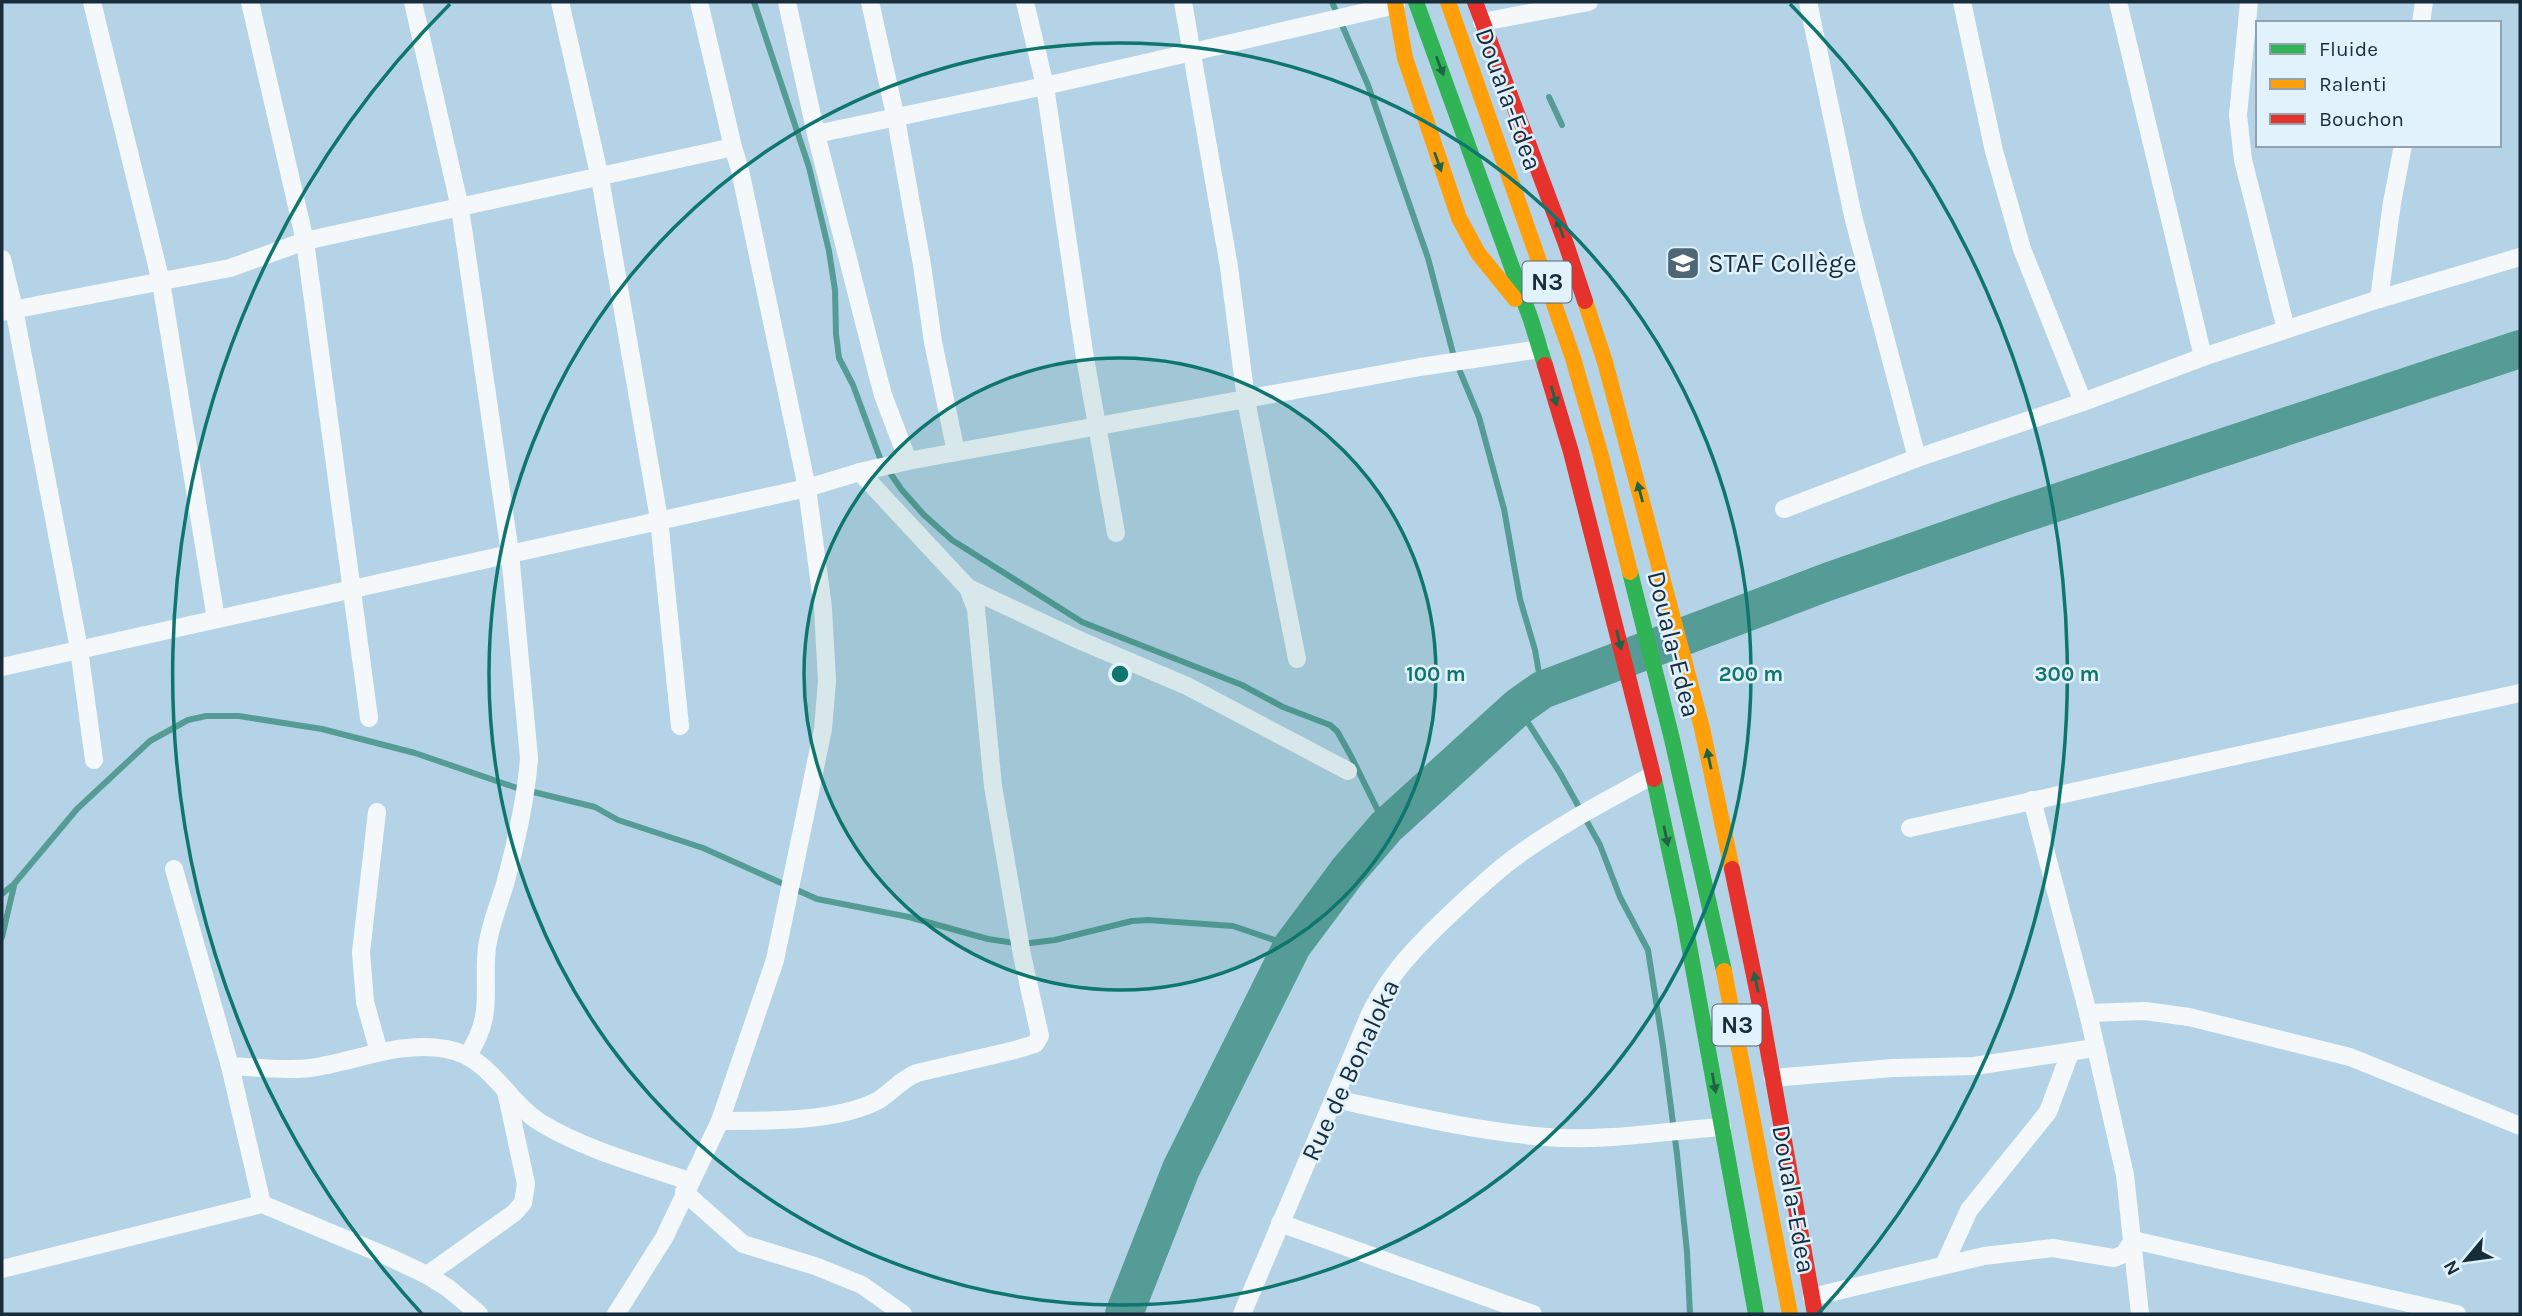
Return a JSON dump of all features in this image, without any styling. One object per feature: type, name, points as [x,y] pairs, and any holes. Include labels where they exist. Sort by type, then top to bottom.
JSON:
[{"type":"main road","points":[[1416,2],[1531,320],[1571,452],[1646,746],[1684,918],[1756,1314]]},
{"type":"main road","name":"Douala-Edea","points":[[1448,2],[1573,358],[1601,456],[1672,739],[1735,1017],[1790,1314]]},
{"type":"main road","points":[[1475,2],[1566,244],[1596,335],[1658,558],[1702,729],[1758,995],[1814,1306]]},
{"type":"main road","points":[[1396,4],[1405,58],[1459,218],[1478,253],[1531,320]]},
{"type":"street","points":[[92,2],[161,282],[216,619]]},
{"type":"street","points":[[250,2],[305,241],[369,718]]},
{"type":"street","points":[[412,2],[460,208],[510,553],[529,758],[515,848],[488,946],[485,1019],[481,1035],[468,1055]]},
{"type":"street","points":[[560,2],[600,178],[659,519],[680,726]]},
{"type":"street","points":[[616,1314],[664,1238],[720,1121],[775,960],[822,729],[827,681],[823,608],[807,488],[740,170],[699,2]]},
{"type":"street","points":[[788,2],[816,134],[883,395],[908,461]]},
{"type":"street","points":[[870,2],[896,119],[933,342],[956,452]]},
{"type":"street","points":[[1025,2],[1045,86],[1097,428],[1116,533]]},
{"type":"street","points":[[1183,2],[1229,267],[1246,400],[1297,659]]},
{"type":"street","points":[[1482,22],[1589,2]]},
{"type":"street","points":[[1808,2],[1853,216],[1917,458]]},
{"type":"street","points":[[1962,2],[1994,151],[2022,249],[2083,402]]},
{"type":"street","points":[[2118,2],[2203,357]]},
{"type":"street","points":[[2249,2],[2238,115],[2243,160],[2287,329]]},
{"type":"street","points":[[2421,21],[2424,2]]},
{"type":"street","points":[[816,134],[896,119],[1193,53],[1396,4]]},
{"type":"street","points":[[8,311],[230,268],[305,241],[733,147]]},
{"type":"street","points":[[2379,299],[2403,147]]},
{"type":"street","points":[[1784,509],[1917,458],[2083,402],[2203,357],[2379,299],[2520,257]]},
{"type":"street","points":[[2,259],[8,311],[79,649],[94,760]]},
{"type":"street","points":[[2,667],[807,488],[908,461],[1420,368],[1540,349]]},
{"type":"street","points":[[720,1121],[780,1121],[848,1111],[879,1100],[906,1077],[1035,1044],[1040,1036],[993,786],[976,609],[968,588],[860,472]]},
{"type":"street","points":[[968,588],[1187,686],[1348,772]]},
{"type":"street","points":[[1910,828],[2520,693]]},
{"type":"street","name":"Rue de Bonaloka","points":[[1242,1314],[1378,996],[1405,957],[1514,858],[1567,823],[1653,775]]},
{"type":"street","points":[[2032,800],[2088,1013],[2125,1175],[2140,1314]]},
{"type":"street","points":[[377,812],[361,952],[365,1002],[379,1052]]},
{"type":"street","points":[[174,869],[230,1066],[261,1204]]},
{"type":"street","points":[[2088,1013],[2145,1011],[2189,1017],[2350,1057],[2520,1126]]},
{"type":"street","points":[[230,1066],[306,1068],[388,1049],[445,1048],[468,1055],[493,1074],[538,1121],[581,1144],[687,1187],[743,1244],[815,1266],[862,1285],[903,1314]]},
{"type":"street","points":[[1773,1078],[1893,1068],[1974,1066],[2095,1048]]},
{"type":"street","points":[[1944,1265],[1969,1210],[2048,1112],[2070,1053]]},
{"type":"street","points":[[427,1275],[514,1213],[523,1202],[526,1185],[505,1089]]},
{"type":"street","points":[[1335,1099],[1490,1130],[1548,1137],[1722,1127]]},
{"type":"street","points":[[2,1269],[261,1204],[427,1275],[448,1288],[479,1314]]},
{"type":"street","points":[[1280,1223],[1533,1314]]},
{"type":"street","points":[[1814,1306],[1984,1255],[2053,1248],[2114,1258],[2124,1254],[2133,1240]]},
{"type":"street","points":[[2133,1240],[2457,1314]]},
{"type":"waterway","points":[[754,2],[809,167],[829,251],[835,290],[839,358],[853,385],[880,458],[901,489],[924,515],[952,540],[1082,622],[1242,685],[1283,707],[1330,725],[1337,731],[1351,756],[1386,827]]},
{"type":"waterway","points":[[1332,2],[1368,85],[1428,258],[1454,357],[1479,417],[1504,509],[1520,599],[1535,650],[1542,690]]},
{"type":"waterway","points":[[1549,97],[1562,125]]},
{"type":"waterway","points":[[1124,1314],[1181,1169],[1292,946],[1348,871],[1386,827],[1518,707],[1542,690],[1827,582],[2004,520],[2520,349]]},
{"type":"waterway","points":[[1518,707],[1560,773],[1600,845],[1620,897],[1648,950],[1677,1154],[1690,1314]]},
{"type":"waterway","points":[[2,894],[14,884],[77,809],[150,741],[188,720],[206,716],[239,716],[322,729],[415,753],[517,788],[595,807],[618,820],[703,848],[817,899],[909,917],[988,939],[1022,944],[1055,940],[1132,921],[1148,920],[1233,926],[1292,946]]},
{"type":"waterway","points":[[2,937],[14,886]]},
{"type":"traffic: fast","points":[[1416,2],[1545,365]]},
{"type":"traffic: fast","points":[[1630,572],[1672,739],[1724,971]]},
{"type":"traffic: fast","points":[[1654,779],[1684,918],[1756,1314]]},
{"type":"traffic: slow","points":[[1395,2],[1405,58],[1459,218],[1478,253],[1515,299]]},
{"type":"traffic: slow","points":[[1448,2],[1573,358],[1630,572]]},
{"type":"traffic: slow","points":[[1585,301],[1605,362],[1702,728],[1732,869]]},
{"type":"traffic: slow","points":[[1724,971],[1790,1314]]},
{"type":"traffic: jam","points":[[1475,2],[1585,301]]},
{"type":"traffic: jam","points":[[1545,365],[1571,452],[1654,779]]},
{"type":"traffic: jam","points":[[1732,869],[1758,995],[1815,1314]]},
{"type":"place","name":"STAF Collège","points":[[1683,263]]}]
